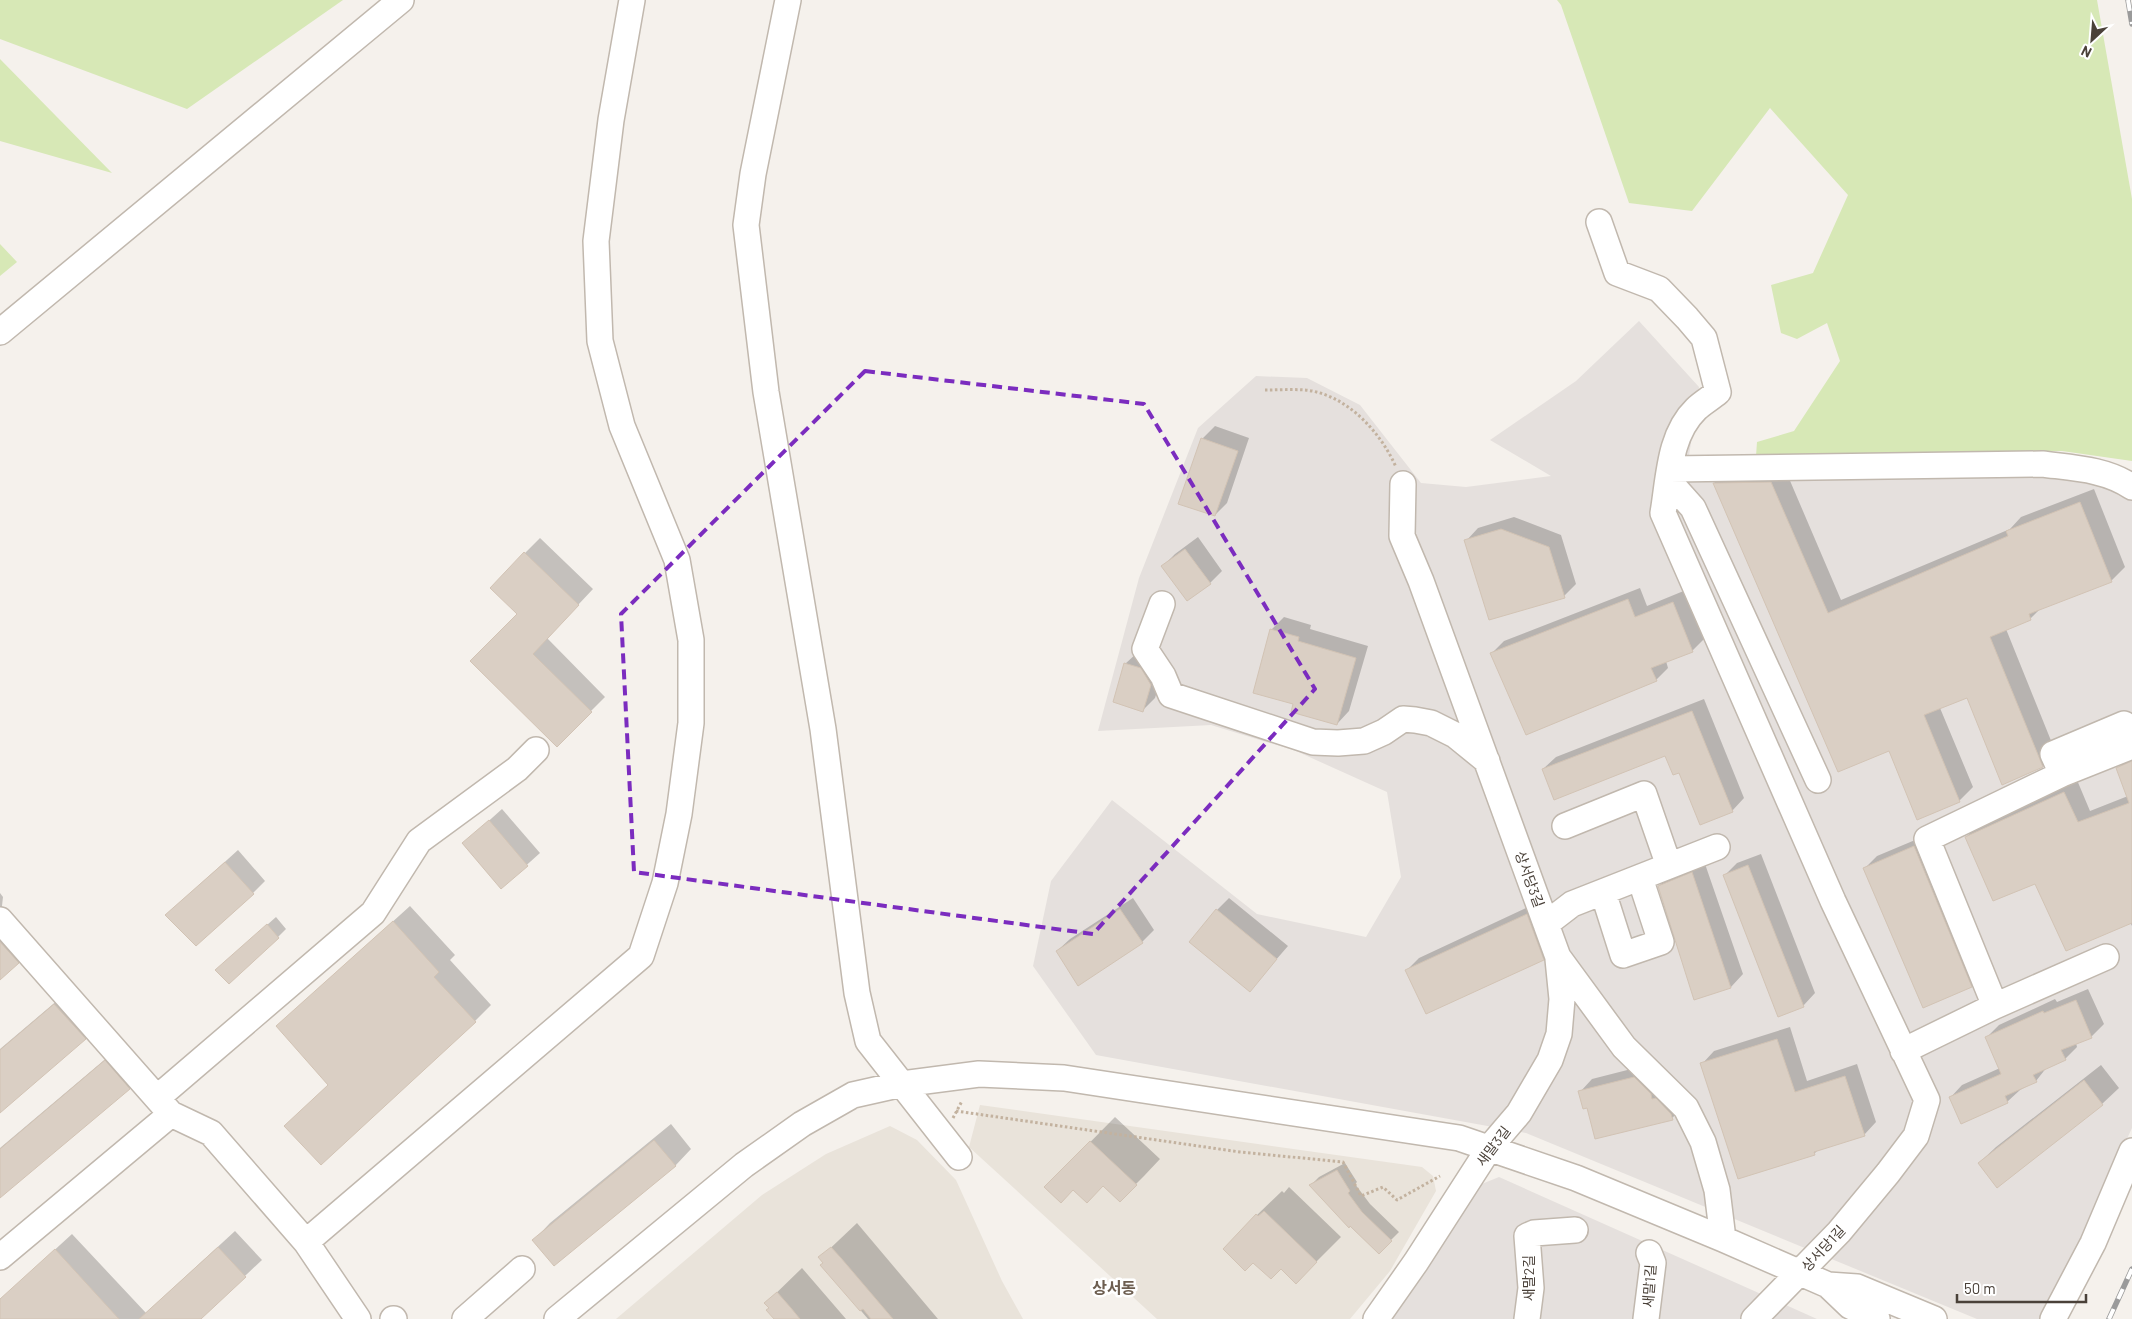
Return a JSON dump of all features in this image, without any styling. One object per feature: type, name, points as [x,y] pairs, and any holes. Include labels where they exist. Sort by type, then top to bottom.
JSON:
[{"type":"street","points":[[0,332],[401,0]]},
{"type":"street","points":[[306,1242],[640,956],[665,882],[679,814],[691,723],[691,640],[677,560],[622,426],[600,341],[599,323],[596,241],[611,120],[632,0]]},
{"type":"street","points":[[788,0],[753,174],[746,225],[766,392],[823,730],[857,993],[868,1041],[959,1157]]},
{"type":"street","name":"상서당1길","points":[[1599,222],[1618,273],[1659,289],[1704,338],[1718,392],[1695,409],[1679,432],[1669,474],[1663,512],[1833,901],[1927,1100],[1916,1136],[1888,1173],[1839,1232],[1754,1319]]},
{"type":"street","points":[[1669,474],[2042,464],[2090,470],[2122,480],[2132,487]]},
{"type":"street","points":[[1669,474],[1693,508],[1818,780]]},
{"type":"street","name":"상서당3길","points":[[1403,484],[1402,536],[1421,581],[1558,957],[1624,1046],[1686,1108],[1703,1142],[1717,1190],[1723,1239]]},
{"type":"street","points":[[1162,604],[1144,649],[1163,676],[1171,695],[1313,742],[1364,741],[1384,732],[1403,719],[1414,720],[1431,724],[1454,735],[1487,761]]},
{"type":"street","points":[[1995,1006],[1927,839],[2062,774],[2053,754],[2128,735]]},
{"type":"street","points":[[0,1257],[373,913],[419,841],[518,769],[536,750]]},
{"type":"street","points":[[1565,826],[1644,794],[1669,866]]},
{"type":"street","points":[[1546,924],[1572,904],[1717,847]]},
{"type":"street","points":[[1602,892],[1623,954],[1662,942],[1640,878]]},
{"type":"street","points":[[0,920],[164,1106],[211,1133],[306,1242],[358,1319]]},
{"type":"street","name":"새말3길","points":[[1376,1319],[1416,1262],[1490,1147],[1519,1113],[1542,1074],[1559,1034],[1562,999],[1558,957]]},
{"type":"street","points":[[1904,1051],[1995,1006],[2106,957]]},
{"type":"street","points":[[557,1319],[744,1165],[802,1124],[854,1095],[902,1084],[979,1074],[1064,1078],[1459,1138],[1490,1147],[1576,1178],[1723,1239],[1828,1286],[1850,1306],[1877,1319]]},
{"type":"street","points":[[2053,1319],[2093,1243],[2132,1151]]},
{"type":"street","name":"새말2길","points":[[1527,1319],[1531,1288],[1527,1236],[1534,1233],[1575,1230]]},
{"type":"street","name":"새말1길","points":[[1646,1319],[1653,1263],[1649,1253]]},
{"type":"street","points":[[465,1319],[522,1269]]},
{"type":"street","points":[[1828,1286],[1857,1287],[1934,1319]]},
{"type":"path","points":[[1265,390],[1306,390],[1344,402],[1389,453],[1403,484]]},
{"type":"path","points":[[951,1121],[962,1101]]},
{"type":"path","points":[[956,1112],[1240,1152],[1343,1162],[1361,1196],[1383,1187],[1397,1200],[1440,1176]]},
{"type":"highlighted area","points":[[865,371],[1144,404],[1315,689],[1093,934],[634,872],[621,614]]},
{"type":"shaded area","points":[[1639,321],[1699,387],[1689,456],[2071,476],[2127,493],[2132,499],[2132,1128],[2043,1319],[1977,1319],[1526,1133],[1096,1055],[1033,966],[1051,881],[1112,800],[1257,914],[1366,937],[1401,877],[1387,792],[1296,751],[1211,725],[1098,731],[1139,578],[1198,428],[1256,376],[1307,378],[1360,405],[1421,483],[1466,487],[1551,476],[1490,440],[1576,381]]},
{"type":"shaded area","points":[[980,1105],[1422,1167],[1433,1176],[1436,1191],[1390,1271],[1350,1319],[1157,1319],[969,1147]]},
{"type":"shaded area","points":[[890,1126],[917,1140],[956,1180],[1002,1281],[1023,1319],[616,1319],[762,1195],[826,1154]]},
{"type":"shaded area","points":[[1499,1177],[1817,1319],[1376,1319],[1467,1190]]},
{"type":"green space","points":[[0,0],[343,0],[187,109],[0,39]]},
{"type":"green space","points":[[1557,0],[2097,0],[2132,199],[2132,461],[2062,451],[1756,456],[1757,442],[1794,431],[1840,361],[1827,323],[1797,339],[1781,333],[1771,285],[1813,273],[1848,195],[1770,108],[1692,211],[1629,203],[1561,5]]},
{"type":"green space","points":[[0,59],[112,173],[0,141]]},
{"type":"green space","points":[[0,244],[17,262],[0,276]]},
{"type":"building","points":[[1201,438],[1238,451],[1215,516],[1178,504]]},
{"type":"building","points":[[1771,482],[1828,613],[2008,536],[2006,531],[2080,502],[2112,582],[2029,614],[2031,620],[1990,637],[2043,767],[2002,785],[1967,698],[1924,715],[1960,802],[1917,820],[1889,751],[1838,772],[1713,483]]},
{"type":"building","points":[[1501,529],[1549,547],[1565,598],[1489,620],[1464,540]]},
{"type":"building","points":[[1185,549],[1211,584],[1187,601],[1161,566]]},
{"type":"building","points":[[524,552],[579,605],[533,654],[592,712],[557,747],[470,661],[517,614],[490,588]]},
{"type":"building","points":[[1628,599],[1635,617],[1673,602],[1693,652],[1651,668],[1657,681],[1526,735],[1490,653]]},
{"type":"building","points":[[1270,629],[1299,637],[1298,641],[1356,658],[1337,725],[1291,712],[1293,704],[1253,693]]},
{"type":"building","points":[[1124,663],[1141,668],[1151,685],[1143,712],[1113,702]]},
{"type":"building","points":[[1692,711],[1733,812],[1700,825],[1679,773],[1673,775],[1665,756],[1554,800],[1542,769]]},
{"type":"building","points":[[2132,761],[2132,923],[2066,951],[2035,884],[1993,901],[1965,837],[2064,792],[2078,822],[2129,803],[2116,768]]},
{"type":"building","points":[[489,820],[528,866],[501,889],[462,843]]},
{"type":"building","points":[[1914,846],[1972,987],[1923,1008],[1863,868]]},
{"type":"building","points":[[225,862],[254,894],[196,946],[165,915]]},
{"type":"building","points":[[1748,865],[1804,1007],[1778,1017],[1723,875]]},
{"type":"building","points":[[1692,872],[1731,988],[1694,1000],[1658,886]]},
{"type":"building","points":[[1120,909],[1143,943],[1078,986],[1056,951]]},
{"type":"building","points":[[1216,909],[1277,959],[1250,992],[1189,942]]},
{"type":"building","points":[[1527,914],[1544,960],[1426,1014],[1405,970]]},
{"type":"building","points":[[393,921],[439,972],[434,977],[476,1022],[321,1165],[284,1126],[328,1085],[276,1026]]},
{"type":"building","points":[[267,924],[279,938],[229,984],[215,970]]},
{"type":"building","points":[[0,942],[19,963],[0,980]]},
{"type":"building","points":[[2076,1000],[2092,1038],[2061,1050],[2066,1060],[2033,1075],[2037,1082],[2005,1096],[2008,1103],[1961,1124],[1949,1097],[2001,1074],[1985,1037],[2043,1011],[2044,1013]]},
{"type":"building","points":[[54,1004],[86,1039],[0,1113],[0,1050]]},
{"type":"building","points":[[1777,1039],[1795,1092],[1845,1076],[1865,1136],[1814,1152],[1815,1155],[1738,1179],[1700,1063]]},
{"type":"building","points":[[105,1060],[130,1089],[0,1198],[0,1149]]},
{"type":"building","points":[[1634,1077],[1651,1094],[1652,1099],[1656,1098],[1671,1114],[1673,1120],[1595,1139],[1587,1108],[1583,1109],[1578,1091]]},
{"type":"building","points":[[2084,1080],[2103,1105],[1997,1188],[1978,1163]]},
{"type":"building","points":[[654,1140],[676,1166],[554,1266],[532,1240]]},
{"type":"building","points":[[1090,1141],[1137,1185],[1120,1202],[1103,1186],[1087,1203],[1073,1190],[1061,1203],[1044,1187]]},
{"type":"building","points":[[1337,1170],[1350,1191],[1348,1193],[1362,1212],[1392,1241],[1379,1254],[1350,1226],[1349,1228],[1309,1185]]},
{"type":"building","points":[[1264,1211],[1317,1262],[1296,1284],[1281,1269],[1271,1279],[1253,1263],[1245,1271],[1223,1249],[1256,1214],[1258,1216]]},
{"type":"building","points":[[218,1247],[246,1277],[201,1319],[139,1319]]},
{"type":"building","points":[[831,1247],[893,1319],[871,1319],[863,1309],[860,1311],[820,1265],[823,1263],[818,1257]]},
{"type":"building","points":[[55,1249],[119,1319],[0,1319],[0,1299]]},
{"type":"building","points":[[777,1292],[800,1319],[774,1319],[766,1310],[769,1308],[764,1303]]},
{"type":"railway","points":[[2128,0],[2132,24]]},
{"type":"railway","points":[[2109,1319],[2132,1269]]},
{"type":"district","name":"상서동","points":[[1114,1287]]}]
